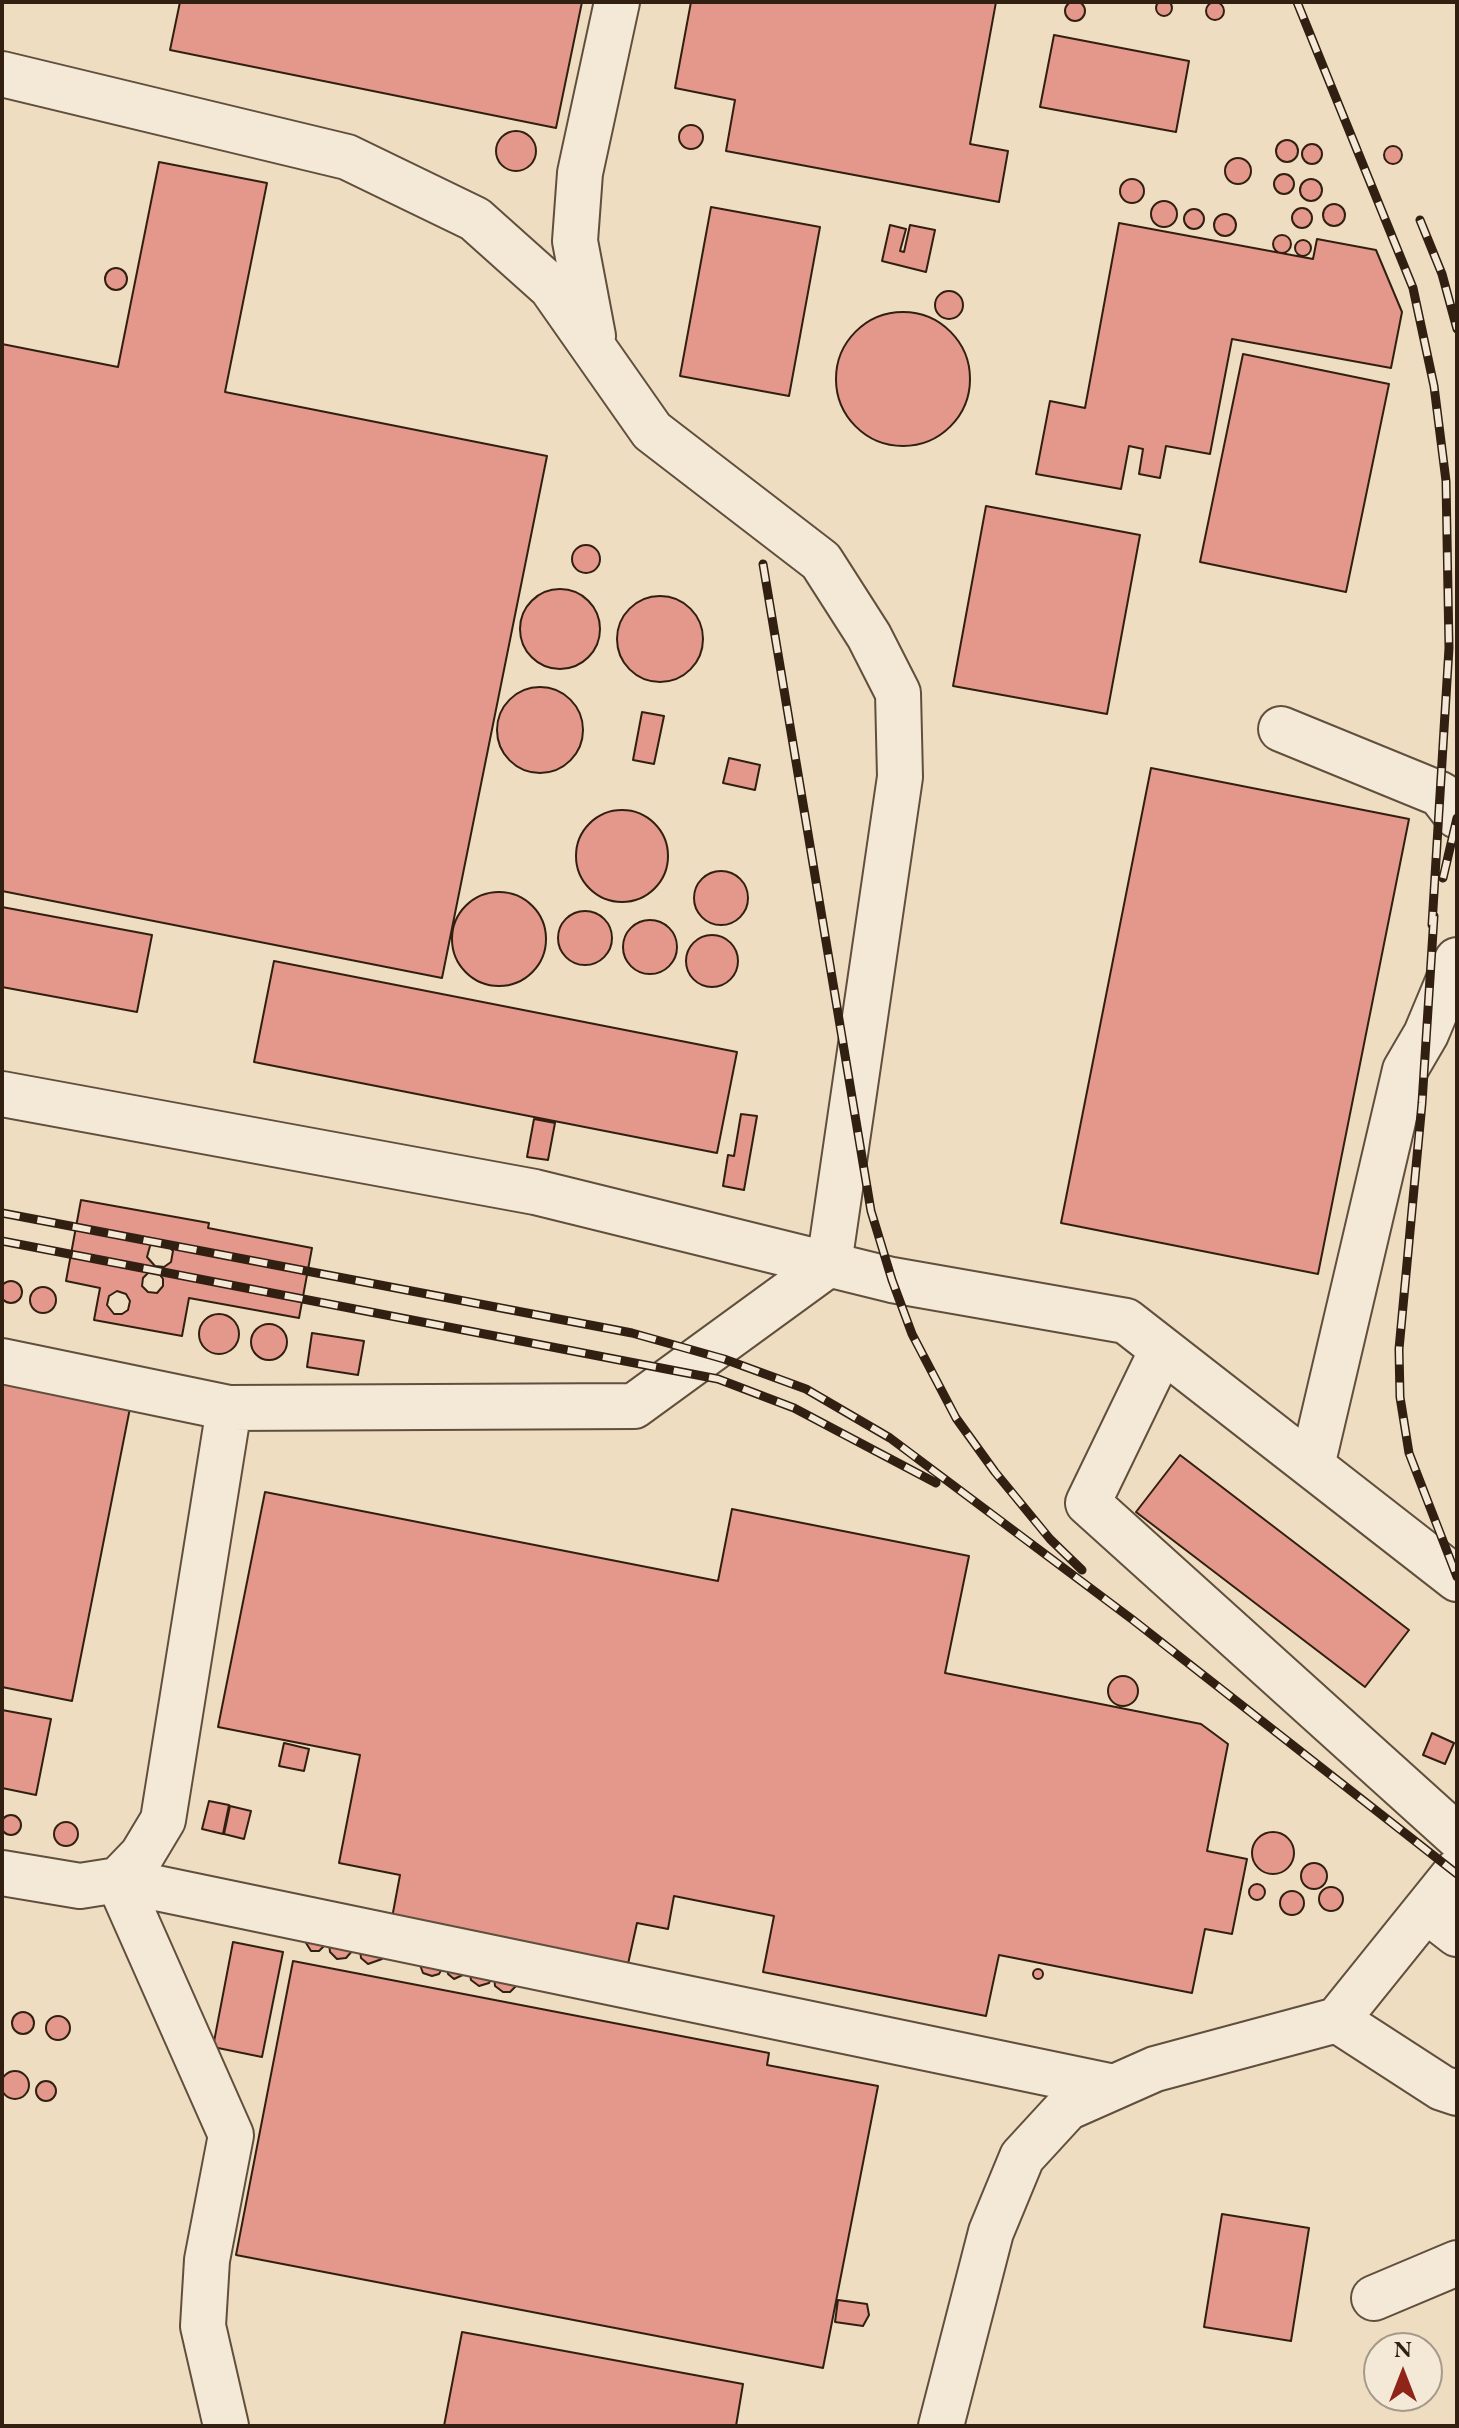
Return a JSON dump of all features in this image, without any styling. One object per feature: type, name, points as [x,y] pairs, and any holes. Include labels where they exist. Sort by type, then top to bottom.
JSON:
[{"type":"lane","points":[[595,346],[575,241],[580,173],[617,2]]},
{"type":"lane","points":[[2,74],[347,157],[475,219],[551,287],[652,431],[821,561],[869,636],[898,693],[900,777],[829,1264],[634,1406],[229,1408],[2,1361]]},
{"type":"lane","points":[[1281,729],[1440,794],[1457,816]]},
{"type":"lane","points":[[1312,1466],[1405,1070],[1426,1034],[1457,960]]},
{"type":"lane","points":[[2,1094],[535,1192],[892,1280],[1126,1321],[1457,1579]]},
{"type":"lane","points":[[1162,1350],[1088,1503],[1457,1836]]},
{"type":"lane","points":[[118,1880],[142,1855],[163,1820],[229,1408]]},
{"type":"lane","points":[[941,2426],[991,2232],[1022,2157],[1067,2108],[1155,2069],[1337,2020],[1442,1922],[1457,1871]]},
{"type":"lane","points":[[2,1873],[80,1886],[118,1880],[1114,2087]]},
{"type":"lane","points":[[118,1880],[231,2135],[207,2260],[203,2326],[226,2426]]},
{"type":"lane","points":[[1337,2020],[1442,2088],[1457,2093]]},
{"type":"lane","points":[[1374,2298],[1457,2263]]},
{"type":"building","points":[[1161,0],[1167,0],[1172,8],[1170,14],[1161,16],[1156,11],[1156,5]]},
{"type":"building","points":[[1071,1],[1079,1],[1085,11],[1079,21],[1071,21],[1065,15],[1065,7]]},
{"type":"building","points":[[180,2],[582,2],[556,128],[170,50]]},
{"type":"building","points":[[691,2],[996,2],[970,144],[1008,151],[999,202],[726,151],[735,100],[675,88]]},
{"type":"building","points":[[1211,2],[1219,2],[1224,11],[1222,18],[1211,20],[1206,15],[1206,7]]},
{"type":"building","points":[[1054,35],[1189,61],[1176,132],[1040,107]]},
{"type":"building","points":[[691,125],[700,128],[703,137],[700,146],[691,149],[682,146],[679,137],[682,128]]},
{"type":"building","points":[[516,131],[530,137],[536,151],[530,165],[516,171],[502,165],[496,151],[502,137]]},
{"type":"building","points":[[1287,140],[1295,143],[1298,151],[1295,159],[1287,162],[1279,159],[1276,151],[1279,143]]},
{"type":"building","points":[[1312,144],[1319,147],[1322,154],[1319,161],[1312,164],[1305,161],[1302,154],[1305,147]]},
{"type":"building","points":[[1393,146],[1402,155],[1393,164],[1384,155]]},
{"type":"building","points":[[1238,158],[1247,162],[1251,171],[1247,180],[1238,184],[1229,180],[1225,171],[1229,162]]},
{"type":"building","points":[[159,162],[267,183],[225,392],[547,456],[442,978],[2,891],[2,344],[118,367]]},
{"type":"building","points":[[1284,174],[1291,177],[1294,184],[1291,191],[1284,194],[1277,191],[1274,184],[1277,177]]},
{"type":"building","points":[[1132,179],[1141,182],[1144,191],[1141,200],[1132,203],[1123,200],[1120,191],[1123,182]]},
{"type":"building","points":[[1311,179],[1319,182],[1322,190],[1319,198],[1311,201],[1303,198],[1300,190],[1303,182]]},
{"type":"building","points":[[1164,201],[1173,205],[1177,214],[1173,223],[1164,227],[1155,223],[1151,214],[1155,205]]},
{"type":"building","points":[[1334,204],[1345,215],[1334,226],[1323,215]]},
{"type":"building","points":[[711,207],[820,227],[789,396],[680,376]]},
{"type":"building","points":[[1302,208],[1309,211],[1312,218],[1309,225],[1302,228],[1295,225],[1292,218],[1295,211]]},
{"type":"building","points":[[1190,209],[1198,209],[1204,219],[1198,229],[1190,229],[1184,223],[1184,215]]},
{"type":"building","points":[[1225,214],[1233,217],[1236,225],[1233,233],[1225,236],[1217,233],[1214,225],[1217,217]]},
{"type":"building","points":[[1119,223],[1313,259],[1317,239],[1376,250],[1402,312],[1391,368],[1232,339],[1210,454],[1166,446],[1160,478],[1139,474],[1143,449],[1129,446],[1121,489],[1036,474],[1050,401],[1085,408]]},
{"type":"building","points":[[890,225],[906,229],[900,251],[904,252],[910,225],[935,230],[926,272],[882,261]]},
{"type":"building","points":[[1282,235],[1291,244],[1282,253],[1273,244]]},
{"type":"building","points":[[1303,240],[1311,248],[1303,256],[1295,248]]},
{"type":"building","points":[[116,268],[124,271],[127,279],[124,287],[116,290],[108,287],[105,279],[108,271]]},
{"type":"building","points":[[949,291],[959,295],[963,305],[959,315],[949,319],[939,315],[935,305],[939,295]]},
{"type":"building","points":[[903,312],[929,317],[951,331],[965,353],[970,379],[965,405],[951,427],[929,441],[903,446],[877,441],[855,427],[841,405],[836,379],[841,353],[855,331],[877,317]]},
{"type":"building","points":[[1243,354],[1389,384],[1346,592],[1200,562]]},
{"type":"building","points":[[986,506],[1140,535],[1107,714],[953,686]]},
{"type":"building","points":[[586,545],[596,549],[600,559],[596,569],[586,573],[576,569],[572,559],[576,549]]},
{"type":"building","points":[[560,589],[575,592],[588,601],[597,614],[600,629],[597,644],[588,657],[575,666],[560,669],[545,666],[532,657],[523,644],[520,629],[523,614],[532,601],[545,592]]},
{"type":"building","points":[[660,596],[684,603],[696,615],[703,639],[696,663],[684,675],[660,682],[636,675],[624,663],[617,639],[624,615],[636,603]]},
{"type":"building","points":[[540,687],[557,690],[571,699],[580,713],[583,730],[580,747],[571,761],[557,770],[540,773],[523,770],[509,761],[500,747],[497,730],[500,713],[509,699],[523,690]]},
{"type":"building","points":[[642,712],[664,716],[654,764],[633,760]]},
{"type":"building","points":[[729,758],[760,765],[755,790],[723,783]]},
{"type":"building","points":[[1151,768],[1409,819],[1318,1274],[1061,1223]]},
{"type":"building","points":[[622,810],[640,813],[655,823],[665,838],[668,856],[665,874],[655,889],[640,899],[622,902],[604,899],[589,889],[579,874],[576,856],[579,838],[589,823],[604,813]]},
{"type":"building","points":[[721,871],[740,879],[748,898],[740,917],[721,925],[702,917],[694,898],[702,879]]},
{"type":"building","points":[[499,892],[517,895],[532,906],[543,921],[546,939],[543,957],[532,972],[517,983],[499,986],[481,983],[466,972],[455,957],[452,939],[455,921],[466,906],[481,895]]},
{"type":"building","points":[[2,907],[152,935],[137,1012],[2,987]]},
{"type":"building","points":[[585,911],[604,919],[612,938],[604,957],[585,965],[566,957],[558,938],[566,919]]},
{"type":"building","points":[[650,920],[669,928],[677,947],[669,966],[650,974],[631,966],[623,947],[631,928]]},
{"type":"building","points":[[712,935],[730,943],[738,961],[730,979],[712,987],[694,979],[686,961],[694,943]]},
{"type":"building","points":[[274,961],[737,1052],[717,1153],[254,1062]]},
{"type":"building","points":[[741,1114],[757,1116],[744,1190],[723,1186],[728,1155],[734,1156]]},
{"type":"building","points":[[534,1119],[555,1123],[548,1160],[527,1157]]},
{"type":"building","points":[[81,1200],[209,1223],[208,1228],[312,1248],[299,1318],[189,1298],[182,1336],[94,1320],[100,1288],[66,1281]],"holes":[[[156,1242],[166,1243],[173,1251],[171,1262],[164,1267],[155,1266],[147,1257],[150,1246]],[[150,1271],[158,1272],[163,1286],[157,1293],[148,1292],[142,1286],[143,1278]],[[117,1291],[126,1294],[130,1301],[128,1310],[114,1314],[107,1305],[109,1296]]]},
{"type":"building","points":[[11,1281],[19,1284],[22,1292],[19,1300],[11,1303],[3,1300],[0,1292],[3,1284]]},
{"type":"building","points":[[43,1287],[52,1291],[56,1300],[52,1309],[43,1313],[34,1309],[30,1300],[34,1291]]},
{"type":"building","points":[[219,1314],[233,1320],[239,1334],[233,1348],[219,1354],[205,1348],[199,1334],[205,1320]]},
{"type":"building","points":[[269,1324],[282,1329],[287,1342],[282,1355],[269,1360],[256,1355],[251,1342],[256,1329]]},
{"type":"building","points":[[312,1333],[364,1341],[358,1375],[307,1367]]},
{"type":"building","points":[[2,1382],[130,1408],[72,1701],[2,1687]]},
{"type":"building","points":[[1180,1455],[1409,1630],[1365,1687],[1136,1512]]},
{"type":"building","points":[[265,1492],[718,1581],[732,1509],[969,1556],[945,1673],[1201,1724],[1228,1744],[1207,1851],[1247,1859],[1232,1934],[1205,1929],[1192,1993],[999,1955],[986,2016],[763,1972],[774,1916],[674,1896],[668,1929],[637,1923],[628,1964],[392,1918],[400,1875],[339,1863],[360,1755],[218,1727]]},
{"type":"building","points":[[1123,1676],[1134,1680],[1138,1691],[1134,1702],[1123,1706],[1112,1702],[1108,1691],[1112,1680]]},
{"type":"building","points":[[2,1710],[51,1719],[36,1795],[2,1788]]},
{"type":"building","points":[[1432,1733],[1454,1743],[1445,1764],[1423,1755]]},
{"type":"building","points":[[284,1743],[309,1749],[304,1771],[279,1766]]},
{"type":"building","points":[[209,1801],[229,1805],[223,1834],[202,1829]]},
{"type":"building","points":[[230,1806],[251,1811],[244,1839],[224,1834]]},
{"type":"building","points":[[7,1815],[15,1815],[21,1825],[15,1835],[7,1835],[1,1829],[1,1821]]},
{"type":"building","points":[[66,1822],[75,1825],[78,1834],[75,1843],[66,1846],[57,1843],[54,1834],[57,1825]]},
{"type":"building","points":[[1273,1832],[1288,1838],[1294,1853],[1288,1868],[1273,1874],[1258,1868],[1252,1853],[1258,1838]]},
{"type":"building","points":[[1314,1863],[1324,1866],[1327,1876],[1324,1886],[1314,1889],[1304,1886],[1301,1876],[1304,1866]]},
{"type":"building","points":[[1254,1884],[1260,1884],[1265,1892],[1263,1898],[1254,1900],[1249,1895],[1249,1889]]},
{"type":"building","points":[[1331,1887],[1339,1891],[1343,1899],[1339,1907],[1331,1911],[1323,1907],[1319,1899],[1323,1891]]},
{"type":"building","points":[[1292,1891],[1301,1894],[1304,1903],[1301,1912],[1292,1915],[1283,1912],[1280,1903],[1283,1894]]},
{"type":"building","points":[[303,1938],[327,1943],[319,1951],[311,1951]]},
{"type":"building","points":[[233,1942],[283,1952],[262,2057],[213,2047]]},
{"type":"building","points":[[329,1944],[353,1950],[346,1958],[337,1959],[330,1952]]},
{"type":"building","points":[[360,1950],[383,1953],[382,1959],[368,1964],[361,1958]]},
{"type":"building","points":[[293,1961],[769,2053],[767,2065],[878,2086],[823,2368],[236,2255]]},
{"type":"building","points":[[420,1965],[443,1967],[439,1974],[432,1976],[423,1973]]},
{"type":"building","points":[[447,1965],[467,1973],[454,1979],[448,1974]]},
{"type":"building","points":[[1038,1969],[1043,1974],[1038,1979],[1033,1974]]},
{"type":"building","points":[[470,1974],[492,1977],[489,1983],[479,1986],[471,1980]]},
{"type":"building","points":[[494,1976],[517,1985],[510,1992],[503,1992],[495,1986]]},
{"type":"building","points":[[19,2012],[27,2012],[34,2023],[27,2034],[19,2034],[12,2027],[12,2019]]},
{"type":"building","points":[[58,2016],[67,2019],[70,2028],[67,2037],[58,2040],[49,2037],[46,2028],[49,2019]]},
{"type":"building","points":[[15,2071],[25,2075],[29,2085],[25,2095],[15,2099],[5,2095],[1,2085],[5,2075]]},
{"type":"building","points":[[46,2081],[53,2084],[56,2091],[53,2098],[46,2101],[39,2098],[36,2091],[39,2084]]},
{"type":"building","points":[[1222,2214],[1309,2228],[1291,2341],[1204,2327]]},
{"type":"building","points":[[838,2300],[867,2304],[869,2315],[863,2326],[835,2322]]},
{"type":"building","points":[[462,2332],[743,2384],[736,2426],[444,2426]]},
{"type":"railway","points":[[1297,2],[1413,288],[1434,386],[1446,481],[1449,648],[1432,925]]},
{"type":"railway","points":[[1420,220],[1442,274],[1457,329]]},
{"type":"railway","points":[[763,564],[871,1211],[892,1280],[912,1334],[956,1418],[1050,1539],[1082,1570]]},
{"type":"railway","points":[[1443,878],[1457,818]]},
{"type":"railway","points":[[1434,916],[1422,1103],[1399,1349],[1400,1397],[1409,1453],[1457,1577]]},
{"type":"railway","points":[[2,1213],[632,1333],[724,1359],[806,1389],[890,1438],[1133,1620],[1457,1874]]},
{"type":"railway","points":[[2,1241],[718,1379],[794,1408],[936,1483]]}]
